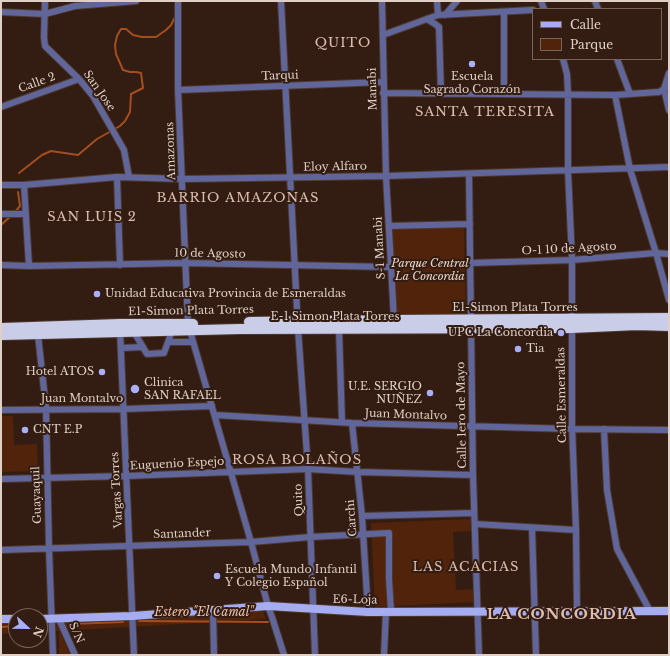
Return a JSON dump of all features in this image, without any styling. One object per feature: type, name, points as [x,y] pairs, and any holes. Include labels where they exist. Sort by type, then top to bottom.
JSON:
[{"type":"highway","name":"E1-Simon Plata Torres","points":[[1,328],[120,328],[297,325],[394,320],[470,324],[571,324],[669,318]]},
{"type":"highway","name":"E-1 Simon Plata Torres","points":[[297,325],[339,328],[470,324]]},
{"type":"highway","points":[[571,324],[669,326]]},
{"type":"highway","points":[[1,335],[38,335],[120,328],[134,332],[172,331],[189,327]]},
{"type":"main road","name":"E6-Loja","points":[[48,619],[132,616],[268,606],[368,612],[669,611]]},
{"type":"street","name":"San Jose","points":[[45,1],[43,29],[45,46],[79,79],[93,96],[124,150],[129,177]]},
{"type":"street","points":[[1,12],[45,14],[75,4],[136,1]]},
{"type":"street","name":"Amazonas","points":[[178,1],[178,90],[189,327],[268,606],[284,655]]},
{"type":"street","name":"Quito","points":[[281,1],[291,177],[297,325],[308,469],[315,655]]},
{"type":"street","name":"Manabi","points":[[382,1],[386,176]]},
{"type":"street","points":[[437,1],[438,15]]},
{"type":"street","points":[[445,15],[457,1]]},
{"type":"street","points":[[382,35],[438,15],[532,10]]},
{"type":"street","points":[[504,12],[504,94]]},
{"type":"street","points":[[427,19],[439,27],[441,94]]},
{"type":"street","name":"Calle Esmeraldas","points":[[563,60],[567,74],[568,94],[568,171],[572,260],[572,429],[576,530],[577,611]]},
{"type":"street","points":[[617,60],[630,94]]},
{"type":"street","points":[[669,73],[667,88],[669,110]]},
{"type":"street","name":"Calle 2","points":[[1,107],[79,79]]},
{"type":"street","name":"Tarqui","points":[[178,90],[383,82]]},
{"type":"street","points":[[383,93],[615,95],[659,92],[667,88]]},
{"type":"street","points":[[615,95],[630,169],[669,300]]},
{"type":"street","name":"Eloy Alfaro","points":[[1,185],[117,177],[182,179],[386,176],[669,167]]},
{"type":"street","name":"Calle 1ero de Mayo","points":[[469,174],[473,475],[480,655]]},
{"type":"street","name":"S-1 Manabi","points":[[386,176],[394,320]]},
{"type":"street","points":[[117,177],[120,265]]},
{"type":"street","points":[[24,184],[29,266]]},
{"type":"street","points":[[1,214],[26,214]]},
{"type":"street","points":[[389,226],[470,224]]},
{"type":"street","name":"O-1 10 de Agosto","points":[[470,263],[572,260],[656,253],[669,254]]},
{"type":"street","name":"10 de Agosto","points":[[1,265],[29,266],[186,263],[390,267]]},
{"type":"street","name":"Vargas Torres","points":[[120,328],[134,655]]},
{"type":"street","points":[[339,328],[342,422]]},
{"type":"street","points":[[134,332],[147,354],[164,353],[172,331]]},
{"type":"street","name":"Guayaquil","points":[[38,335],[46,408],[49,549],[55,619],[53,655]]},
{"type":"street","points":[[168,342],[193,342]]},
{"type":"street","points":[[121,348],[143,347]]},
{"type":"street","name":"Juan Montalvo","points":[[1,410],[46,408],[124,409],[212,406]]},
{"type":"street","name":"Juan Montalvo","points":[[215,415],[352,423],[472,427],[669,430]]},
{"type":"street","name":"Carchi","points":[[352,423],[362,516],[368,612]]},
{"type":"street","points":[[604,429],[607,490],[617,549],[650,611]]},
{"type":"street","name":"Euguenio Espejo","points":[[1,479],[308,469],[473,475]]},
{"type":"street","points":[[362,516],[474,513]]},
{"type":"street","points":[[475,524],[576,530]]},
{"type":"street","points":[[532,528],[536,655]]},
{"type":"street","name":"Santander","points":[[1,550],[251,542],[389,533],[389,611]]},
{"type":"street","points":[[213,610],[214,655]]},
{"type":"street","points":[[384,655],[389,611]]},
{"type":"street","name":"S/N","points":[[55,619],[75,655]]},
{"type":"green space","name":"Parque Central La Concordia","points":[[464,227],[466,316],[397,317],[392,228]]},
{"type":"green space","points":[[1,416],[13,416],[14,445],[37,444],[38,471],[1,472]]},
{"type":"green space","points":[[470,519],[471,531],[453,532],[456,590],[473,589],[474,602],[375,607],[371,523]]},
{"type":"green space","points":[[263,611],[266,619],[60,631],[70,655],[59,655],[59,631],[48,632],[48,620]]},
{"type":"green space","points":[[1,621],[8,621],[8,634],[1,634]]},
{"type":"waterway","points":[[19,173],[42,155],[51,151],[78,155],[97,139],[120,126],[125,121],[130,112],[131,94],[143,88],[141,73],[123,70],[116,54],[115,45],[117,36],[121,29],[126,29],[133,35],[142,37],[156,37],[171,25],[176,15]]},
{"type":"waterway","points":[[15,212],[20,206],[18,192]]},
{"type":"waterway","points":[[1,225],[12,215]]},
{"type":"waterway","name":"Estero \"El Camal\"","points":[[139,621],[268,622]]},
{"type":"waterway","name":"Estero \"El Camal\"","points":[[69,624],[123,622]]},
{"type":"waterway","name":"Estero \"El Camal\"","points":[[1,627],[8,627]]},
{"type":"place","name":"Escuela Sagrado Corazón","points":[[472,64]]},
{"type":"place","name":"Unidad Educativa Provincia de Esmeraldas","points":[[97,294]]},
{"type":"place","name":"UPC La Concordia","points":[[561,333]]},
{"type":"place","name":"Tia","points":[[518,349]]},
{"type":"place","name":"Hotel ATOS","points":[[102,372]]},
{"type":"place","name":"Clinica SAN RAFAEL","points":[[135,389]]},
{"type":"place","name":"U.E. SERGIO NUÑEZ","points":[[430,393]]},
{"type":"place","name":"CNT E.P","points":[[25,430]]},
{"type":"place","name":"Escuela Mundo Infantil Y Colegio Español","points":[[217,576]]},
{"type":"district","name":"QUITO","points":[[343,43]]},
{"type":"district","name":"SANTA TERESITA","points":[[485,112]]},
{"type":"district","name":"BARRIO AMAZONAS","points":[[238,198]]},
{"type":"district","name":"SAN LUIS 2","points":[[92,217]]},
{"type":"district","name":"ROSA BOLAÑOS","points":[[297,460]]},
{"type":"district","name":"LAS ACACIAS","points":[[466,567]]},
{"type":"district","name":"LA CONCORDIA","points":[[562,615]]}]
